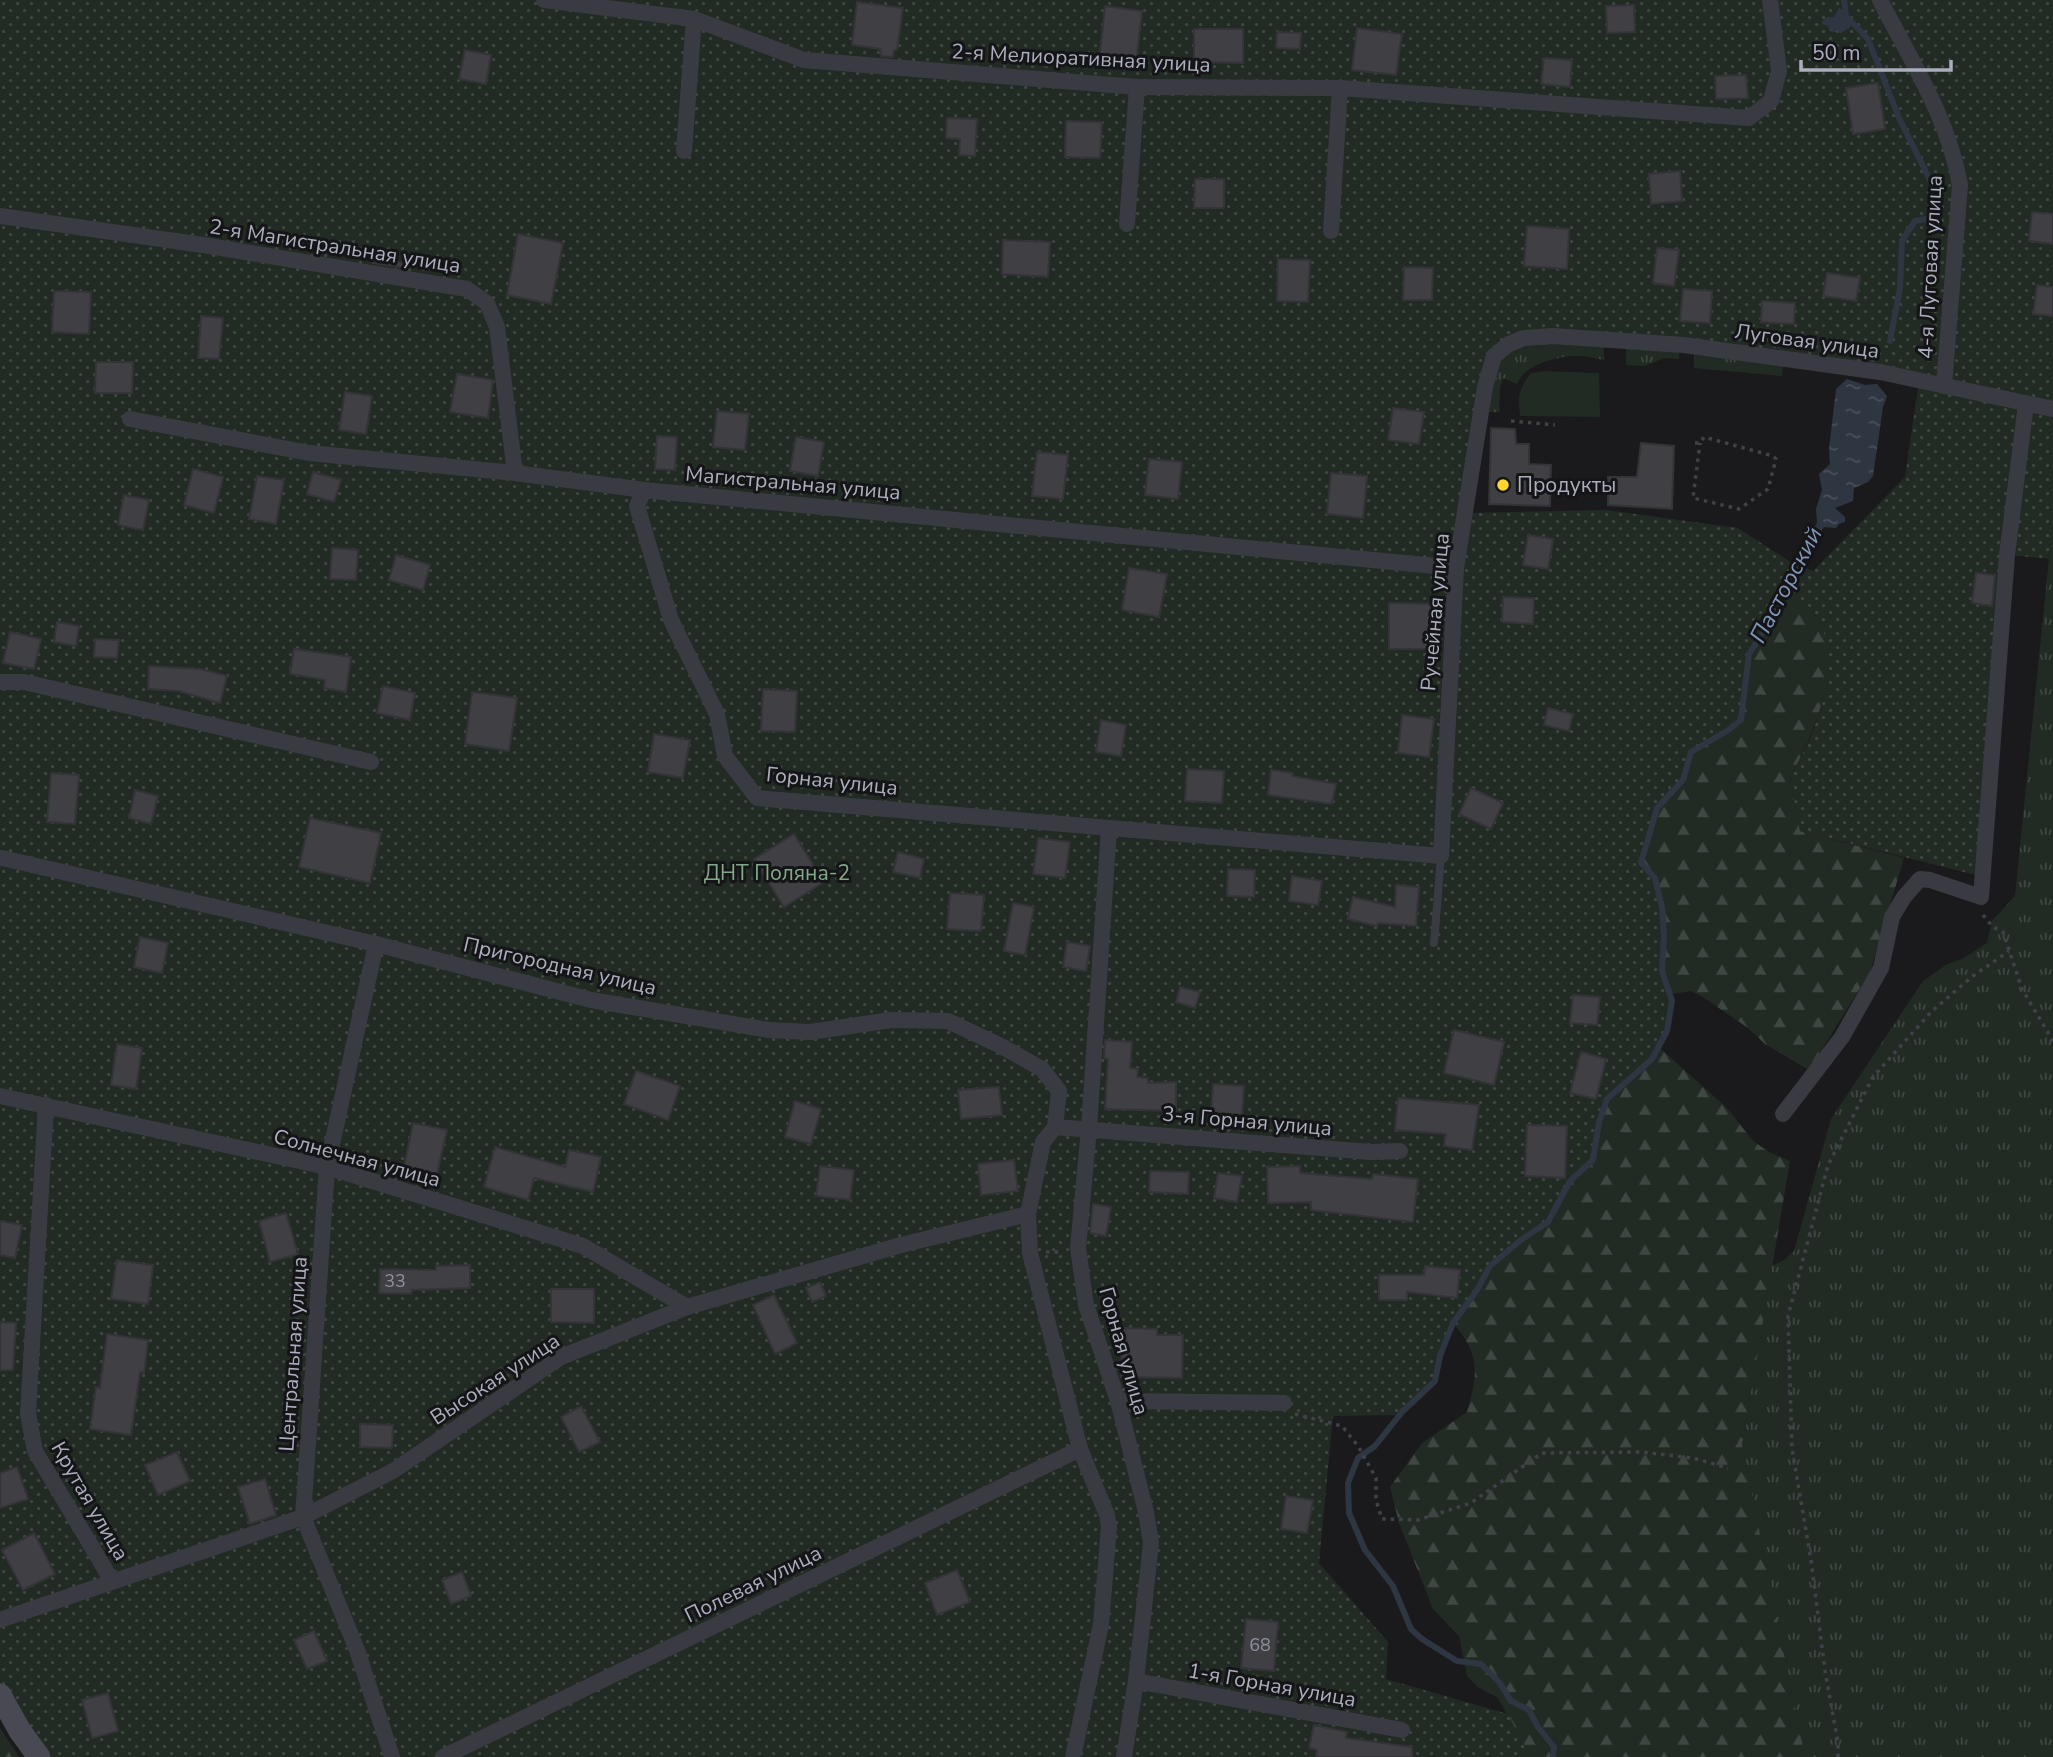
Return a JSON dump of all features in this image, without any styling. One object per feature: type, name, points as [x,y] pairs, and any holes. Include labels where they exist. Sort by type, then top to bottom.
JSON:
[{"type":"street","name":"2-я Мелиоративная улица","points":[[544,0],[694,19],[804,60],[1137,87],[1340,88],[1749,118],[1771,101],[1779,71],[1770,0]]},
{"type":"street","name":"4-я Луговая улица","points":[[1880,0],[1940,119],[1952,149],[1960,185],[1944,386]]},
{"type":"street","points":[[684,150],[694,19]]},
{"type":"street","points":[[1127,224],[1137,87]]},
{"type":"street","points":[[1331,231],[1340,88]]},
{"type":"street","name":"2-я Магистральная улица","points":[[0,216],[203,245],[467,289],[487,303],[497,327],[515,473]]},
{"type":"street","name":"Луговая улица","points":[[1553,336],[1684,345],[1880,372],[2053,409]]},
{"type":"street","name":"Ручейная улица","points":[[1441,856],[1456,568],[1485,387],[1494,356],[1509,344],[1524,338],[1553,336]]},
{"type":"street","points":[[1783,1114],[1842,1037],[1881,968],[1892,917],[1904,897],[1920,879],[1981,897],[2007,555],[2026,404]]},
{"type":"street","name":"Магистральная улица","points":[[130,419],[309,453],[515,473],[644,490],[1456,568]]},
{"type":"street","name":"Горная улица","points":[[644,490],[637,506],[671,620],[717,715],[725,755],[757,798],[1441,856]]},
{"type":"street","points":[[0,682],[24,682],[371,762]]},
{"type":"street","name":"Горная улица","points":[[1109,828],[1089,1128],[1078,1248],[1086,1305],[1118,1401],[1146,1512],[1151,1543],[1136,1681],[1124,1757]]},
{"type":"street","name":"Пригородная улица","points":[[2,858],[376,944],[591,1000],[769,1030],[810,1032],[891,1020],[948,1021],[1042,1069],[1059,1091],[1055,1127],[1044,1142],[1028,1214],[1030,1253],[1080,1449],[1109,1527],[1101,1624],[1073,1757]]},
{"type":"street","name":"Центральная улица","points":[[376,944],[327,1167],[303,1517],[357,1650],[392,1757]]},
{"type":"street","name":"Солнечная улица","points":[[0,1096],[327,1167],[583,1246],[687,1307]]},
{"type":"street","name":"Крутая улица","points":[[46,1105],[28,1413],[35,1451],[112,1581]]},
{"type":"street","name":"3-я Горная улица","points":[[1055,1127],[1400,1152]]},
{"type":"street","name":"Высокая улица","points":[[0,1620],[303,1517],[393,1471],[561,1357],[687,1307],[901,1245],[1028,1214]]},
{"type":"street","points":[[1118,1401],[1284,1403]]},
{"type":"street","name":"Полевая улица","points":[[443,1757],[1080,1449]]},
{"type":"street","name":"1-я Горная улица","points":[[1136,1681],[1402,1730]]},
{"type":"street","points":[[0,1695],[20,1731],[39,1757]]},
{"type":"lane","points":[[1434,943],[1441,856]]},
{"type":"path","points":[[1511,421],[1555,425]]},
{"type":"path","points":[[1704,437],[1773,456],[1776,460],[1768,489],[1739,509],[1693,498],[1698,443],[1704,437]]},
{"type":"path","points":[[1981,897],[1979,912],[1993,927],[2003,932],[2022,989],[2053,1041]]},
{"type":"path","points":[[1838,1757],[1811,1560],[1791,1449],[1788,1316],[1828,1165],[1873,1077],[1932,1011],[1973,976],[2009,951]]},
{"type":"path","points":[[1030,1253],[1071,1251],[1078,1248]]},
{"type":"path","points":[[1284,1403],[1291,1413],[1342,1426],[1358,1446],[1376,1478],[1376,1500],[1382,1519],[1418,1520],[1471,1503],[1542,1453],[1641,1452],[1693,1458],[1728,1468]]},
{"type":"green space","name":"ДНТ Поляна-2","points":[[0,0],[2053,0],[2053,559],[2007,555],[1976,875],[1800,831],[1790,777],[1818,717],[1828,671],[1827,649],[1822,628],[1812,610],[1785,593],[1749,654],[1741,720],[1691,752],[1685,777],[1657,808],[1641,863],[1655,878],[1664,939],[1662,971],[1673,994],[1661,1049],[1607,1099],[1593,1160],[1570,1181],[1548,1222],[1490,1266],[1453,1323],[1435,1381],[1399,1415],[1333,1416],[1319,1563],[1388,1642],[1386,1679],[1508,1714],[1530,1757],[39,1757],[0,1695]],"holes":[[[1553,336],[1919,381],[1905,477],[1813,571],[1789,561],[1738,528],[1606,510],[1466,513],[1494,356]]]},
{"type":"green space","points":[[1603,338],[1604,360],[1568,356],[1533,367],[1520,377],[1517,384],[1503,378],[1499,412],[1479,413],[1485,387],[1509,344]]},
{"type":"green space","points":[[1626,339],[1679,343],[1679,359],[1664,358],[1644,366],[1626,365]]},
{"type":"green space","points":[[1694,344],[1784,357],[1782,376],[1694,368]]},
{"type":"green space","points":[[1531,373],[1599,373],[1600,417],[1520,416],[1521,389]]},
{"type":"green space","points":[[2049,558],[2053,559],[2053,1757],[1805,1757],[1742,1445],[1772,1266],[1794,1251],[1831,1119],[1923,981],[1987,943],[1992,921],[2015,896]]},
{"type":"green space","points":[[1785,592],[1812,610],[1826,635],[1829,654],[1820,710],[1806,747],[1790,777],[1800,831],[1904,858],[1870,972],[1809,1070],[1765,1044],[1748,1028],[1703,997],[1691,991],[1673,994],[1662,971],[1664,939],[1641,863],[1657,808],[1685,777],[1691,752],[1740,720],[1749,654]]},
{"type":"green space","points":[[1661,1049],[1727,1108],[1753,1141],[1790,1161],[1742,1445],[1805,1757],[1530,1757],[1498,1698],[1478,1687],[1467,1676],[1459,1636],[1433,1609],[1399,1523],[1390,1487],[1422,1443],[1467,1412],[1475,1365],[1469,1345],[1453,1323],[1490,1266],[1548,1222],[1570,1181],[1593,1160],[1607,1099]]},
{"type":"green space","points":[[0,1728],[19,1757],[0,1757]]},
{"type":"water","points":[[1839,8],[1852,20],[1850,27],[1841,33],[1830,31],[1828,26],[1822,24],[1827,17],[1834,17]]},
{"type":"water","points":[[1847,379],[1865,385],[1877,384],[1887,396],[1873,476],[1868,482],[1854,488],[1853,501],[1835,508],[1845,517],[1845,522],[1836,528],[1824,527],[1817,537],[1814,532],[1817,522],[1816,509],[1822,490],[1819,474],[1830,464],[1829,449],[1836,389]]},
{"type":"building","points":[[857,2],[903,8],[897,50],[894,50],[893,57],[881,56],[880,49],[852,45]]},
{"type":"building","points":[[1634,5],[1635,32],[1607,33],[1606,6]]},
{"type":"building","points":[[1105,6],[1142,11],[1136,65],[1099,61]]},
{"type":"building","points":[[1357,28],[1402,34],[1396,75],[1352,70]]},
{"type":"building","points":[[1194,29],[1243,29],[1243,63],[1194,62]]},
{"type":"building","points":[[1277,32],[1301,33],[1300,49],[1276,48]]},
{"type":"building","points":[[465,50],[491,55],[486,84],[459,79]]},
{"type":"building","points":[[1544,58],[1572,60],[1570,87],[1541,84]]},
{"type":"building","points":[[1746,75],[1748,98],[1716,99],[1715,76]]},
{"type":"building","points":[[1878,83],[1885,129],[1853,134],[1846,88]]},
{"type":"building","points":[[947,118],[977,119],[975,156],[959,155],[960,139],[946,138]]},
{"type":"building","points":[[1066,121],[1102,122],[1100,158],[1065,157]]},
{"type":"building","points":[[1680,171],[1682,201],[1651,204],[1649,174]]},
{"type":"building","points":[[1195,179],[1224,179],[1224,208],[1194,208]]},
{"type":"building","points":[[2032,212],[2053,214],[2053,244],[2029,241]]},
{"type":"building","points":[[1527,226],[1569,229],[1567,269],[1524,266]]},
{"type":"building","points":[[518,234],[563,243],[551,304],[507,295]]},
{"type":"building","points":[[1003,240],[1050,242],[1048,277],[1002,274]]},
{"type":"building","points":[[1657,248],[1679,250],[1674,286],[1653,283]]},
{"type":"building","points":[[374,258],[406,263],[405,268],[373,263]]},
{"type":"building","points":[[1278,259],[1310,260],[1308,302],[1277,301]]},
{"type":"building","points":[[1404,267],[1433,268],[1432,300],[1403,300]]},
{"type":"building","points":[[1827,273],[1860,278],[1856,301],[1823,296]]},
{"type":"building","points":[[2037,285],[2053,287],[2053,316],[2033,314]]},
{"type":"building","points":[[1683,289],[1712,291],[1710,323],[1680,321]]},
{"type":"building","points":[[54,291],[91,292],[89,334],[52,332]]},
{"type":"building","points":[[1762,301],[1795,303],[1794,324],[1761,322]]},
{"type":"building","points":[[201,316],[223,318],[219,359],[198,358]]},
{"type":"building","points":[[96,362],[133,362],[132,393],[95,393]]},
{"type":"building","points":[[457,374],[493,380],[488,418],[450,412]]},
{"type":"building","points":[[345,392],[372,396],[366,434],[339,430]]},
{"type":"building","points":[[1393,408],[1424,412],[1419,444],[1388,440]]},
{"type":"building","points":[[717,411],[749,414],[745,450],[713,447]]},
{"type":"building","name":"Продукты","points":[[1491,428],[1515,429],[1516,444],[1529,444],[1529,464],[1551,465],[1550,506],[1489,504]]},
{"type":"building","points":[[657,436],[677,437],[675,470],[655,469]]},
{"type":"building","points":[[796,437],[824,442],[818,476],[790,471]]},
{"type":"building","points":[[1641,443],[1674,446],[1672,509],[1608,505],[1608,477],[1637,477]]},
{"type":"building","points":[[1037,452],[1068,455],[1063,499],[1032,496]]},
{"type":"building","points":[[1149,459],[1182,462],[1178,499],[1145,495]]},
{"type":"building","points":[[193,469],[223,477],[214,513],[184,505]]},
{"type":"building","points":[[313,472],[341,480],[334,502],[307,494]]},
{"type":"building","points":[[1331,473],[1367,476],[1363,518],[1327,514]]},
{"type":"building","points":[[257,476],[284,480],[276,524],[249,519]]},
{"type":"building","points":[[124,495],[149,500],[143,530],[118,525]]},
{"type":"building","points":[[1528,535],[1553,539],[1548,569],[1523,565]]},
{"type":"building","points":[[332,548],[358,550],[356,580],[330,579]]},
{"type":"building","points":[[396,555],[430,565],[423,590],[389,580]]},
{"type":"building","points":[[1129,568],[1167,574],[1159,617],[1122,610]]},
{"type":"building","points":[[1976,573],[1995,575],[1992,606],[1972,603]]},
{"type":"building","points":[[1503,597],[1534,598],[1533,624],[1502,622]]},
{"type":"building","points":[[1389,603],[1444,604],[1441,649],[1389,649]]},
{"type":"building","points":[[57,622],[79,626],[76,646],[54,642]]},
{"type":"building","points":[[10,632],[41,639],[34,669],[3,663]]},
{"type":"building","points":[[95,639],[119,640],[117,658],[94,657]]},
{"type":"building","points":[[294,649],[351,657],[346,692],[324,688],[325,680],[290,674]]},
{"type":"building","points":[[149,666],[200,669],[227,676],[220,703],[179,691],[148,689]]},
{"type":"building","points":[[383,686],[415,693],[410,720],[377,713]]},
{"type":"building","points":[[763,689],[797,691],[795,732],[761,731]]},
{"type":"building","points":[[472,692],[517,698],[509,751],[465,744]]},
{"type":"building","points":[[1548,708],[1573,714],[1569,731],[1544,725]]},
{"type":"building","points":[[1402,715],[1434,719],[1429,757],[1398,753]]},
{"type":"building","points":[[1101,720],[1126,725],[1121,756],[1096,752]]},
{"type":"building","points":[[654,734],[690,740],[683,778],[648,772]]},
{"type":"building","points":[[1187,769],[1224,771],[1222,803],[1185,801]]},
{"type":"building","points":[[1271,770],[1336,784],[1332,804],[1268,795]]},
{"type":"building","points":[[51,773],[79,775],[75,824],[47,822]]},
{"type":"building","points":[[1471,788],[1503,803],[1491,829],[1459,814]]},
{"type":"building","points":[[135,790],[158,796],[151,824],[129,818]]},
{"type":"building","points":[[310,818],[381,833],[370,883],[299,867]]},
{"type":"building","points":[[794,834],[824,882],[784,907],[754,859]]},
{"type":"building","points":[[1038,838],[1070,842],[1065,878],[1033,874]]},
{"type":"building","points":[[898,852],[924,859],[920,878],[893,872]]},
{"type":"building","points":[[1228,869],[1255,870],[1254,897],[1227,896]]},
{"type":"building","points":[[1292,876],[1322,881],[1318,905],[1289,901]]},
{"type":"building","points":[[1396,885],[1419,887],[1416,926],[1378,923],[1377,926],[1348,919],[1353,897],[1395,907]]},
{"type":"building","points":[[950,893],[984,895],[981,931],[947,929]]},
{"type":"building","points":[[1013,903],[1034,907],[1025,955],[1004,951]]},
{"type":"building","points":[[140,937],[168,943],[162,973],[134,967]]},
{"type":"building","points":[[1067,942],[1090,946],[1086,971],[1063,967]]},
{"type":"building","points":[[1180,987],[1200,992],[1195,1008],[1176,1002]]},
{"type":"building","points":[[1573,995],[1600,997],[1597,1025],[1570,1023]]},
{"type":"building","points":[[1454,1030],[1504,1042],[1494,1085],[1444,1073]]},
{"type":"building","points":[[1105,1040],[1132,1042],[1130,1068],[1138,1069],[1137,1077],[1148,1078],[1148,1083],[1176,1082],[1176,1111],[1105,1109],[1108,1059],[1104,1058]]},
{"type":"building","points":[[117,1044],[142,1048],[136,1089],[111,1085]]},
{"type":"building","points":[[1581,1052],[1606,1059],[1596,1099],[1570,1093]]},
{"type":"building","points":[[636,1071],[680,1086],[668,1120],[624,1104]]},
{"type":"building","points":[[1213,1084],[1244,1086],[1242,1115],[1211,1112]]},
{"type":"building","points":[[999,1087],[1002,1115],[961,1119],[958,1090]]},
{"type":"building","points":[[1398,1098],[1479,1105],[1472,1150],[1444,1146],[1446,1134],[1395,1130]]},
{"type":"building","points":[[795,1101],[821,1109],[811,1144],[785,1137]]},
{"type":"building","points":[[413,1123],[447,1130],[437,1174],[404,1167]]},
{"type":"building","points":[[1527,1125],[1567,1126],[1565,1178],[1525,1176]]},
{"type":"building","points":[[495,1147],[565,1167],[569,1150],[601,1157],[593,1192],[534,1178],[528,1200],[484,1187]]},
{"type":"building","points":[[1014,1160],[1018,1191],[981,1195],[978,1164]]},
{"type":"building","points":[[820,1166],[854,1170],[850,1200],[816,1196]]},
{"type":"building","points":[[1300,1166],[1300,1173],[1372,1179],[1373,1174],[1418,1179],[1413,1222],[1311,1210],[1311,1202],[1268,1203],[1267,1167]]},
{"type":"building","points":[[1150,1171],[1189,1172],[1188,1194],[1149,1192]]},
{"type":"building","points":[[1218,1173],[1242,1176],[1237,1202],[1214,1198]]},
{"type":"building","points":[[1093,1204],[1111,1207],[1106,1236],[1090,1233]]},
{"type":"building","points":[[286,1213],[298,1254],[270,1262],[259,1221]]},
{"type":"building","points":[[0,1221],[22,1225],[15,1258],[0,1255]]},
{"type":"building","points":[[117,1260],[153,1265],[148,1304],[111,1299]]},
{"type":"building","points":[[470,1265],[470,1288],[412,1290],[411,1294],[379,1293],[380,1269],[436,1270],[436,1266]]},
{"type":"building","points":[[1425,1266],[1460,1270],[1457,1298],[1407,1292],[1407,1300],[1379,1300],[1379,1275],[1424,1275]]},
{"type":"building","points":[[820,1282],[826,1296],[812,1302],[806,1288]]},
{"type":"building","points":[[551,1289],[594,1289],[594,1323],[551,1322]]},
{"type":"building","points":[[774,1295],[797,1343],[775,1354],[753,1305]]},
{"type":"building","points":[[0,1322],[16,1323],[13,1370],[0,1370]]},
{"type":"building","points":[[1122,1328],[1157,1329],[1157,1335],[1183,1335],[1182,1378],[1121,1377]]},
{"type":"building","points":[[107,1334],[148,1340],[144,1373],[140,1372],[131,1435],[90,1429],[96,1387],[100,1388]]},
{"type":"building","points":[[581,1406],[600,1442],[579,1452],[561,1417]]},
{"type":"building","points":[[360,1424],[393,1425],[392,1448],[360,1447]]},
{"type":"building","points":[[177,1452],[190,1481],[158,1495],[145,1465]]},
{"type":"building","points":[[17,1467],[28,1499],[0,1508],[0,1473]]},
{"type":"building","points":[[265,1479],[276,1515],[250,1524],[238,1487]]},
{"type":"building","points":[[1286,1496],[1313,1500],[1307,1533],[1281,1529]]},
{"type":"building","points":[[34,1533],[55,1574],[23,1590],[2,1550]]},
{"type":"building","points":[[957,1570],[970,1602],[937,1615],[925,1583]]},
{"type":"building","points":[[462,1572],[471,1596],[451,1604],[442,1580]]},
{"type":"building","points":[[1246,1619],[1278,1622],[1274,1671],[1241,1668]]},
{"type":"building","points":[[314,1631],[327,1661],[307,1669],[294,1640]]},
{"type":"building","points":[[108,1693],[118,1731],[92,1738],[82,1700]]},
{"type":"building","points":[[1314,1725],[1347,1732],[1346,1738],[1412,1747],[1412,1757],[1316,1757],[1317,1750],[1309,1748]]},
{"type":"waterway","name":"Пасторский","points":[[1844,0],[1846,16],[1868,39],[1899,118],[1933,186],[1938,217],[1915,221],[1902,241],[1900,288],[1890,341]]},
{"type":"waterway","name":"Пасторский","points":[[1553,1757],[1554,1747],[1529,1710],[1511,1701],[1500,1683],[1481,1664],[1457,1661],[1411,1629],[1393,1586],[1365,1550],[1349,1513],[1348,1483],[1358,1458],[1375,1446],[1402,1412],[1435,1381],[1440,1356],[1453,1323],[1477,1290],[1490,1266],[1548,1222],[1570,1181],[1593,1160],[1599,1122],[1607,1099],[1652,1059],[1667,1031],[1672,1001],[1662,971],[1662,907],[1655,878],[1641,863],[1657,808],[1683,780],[1691,752],[1741,720],[1749,654],[1772,618],[1818,527]]},
{"type":"place","name":"Продукты","points":[[1503,485]]}]
